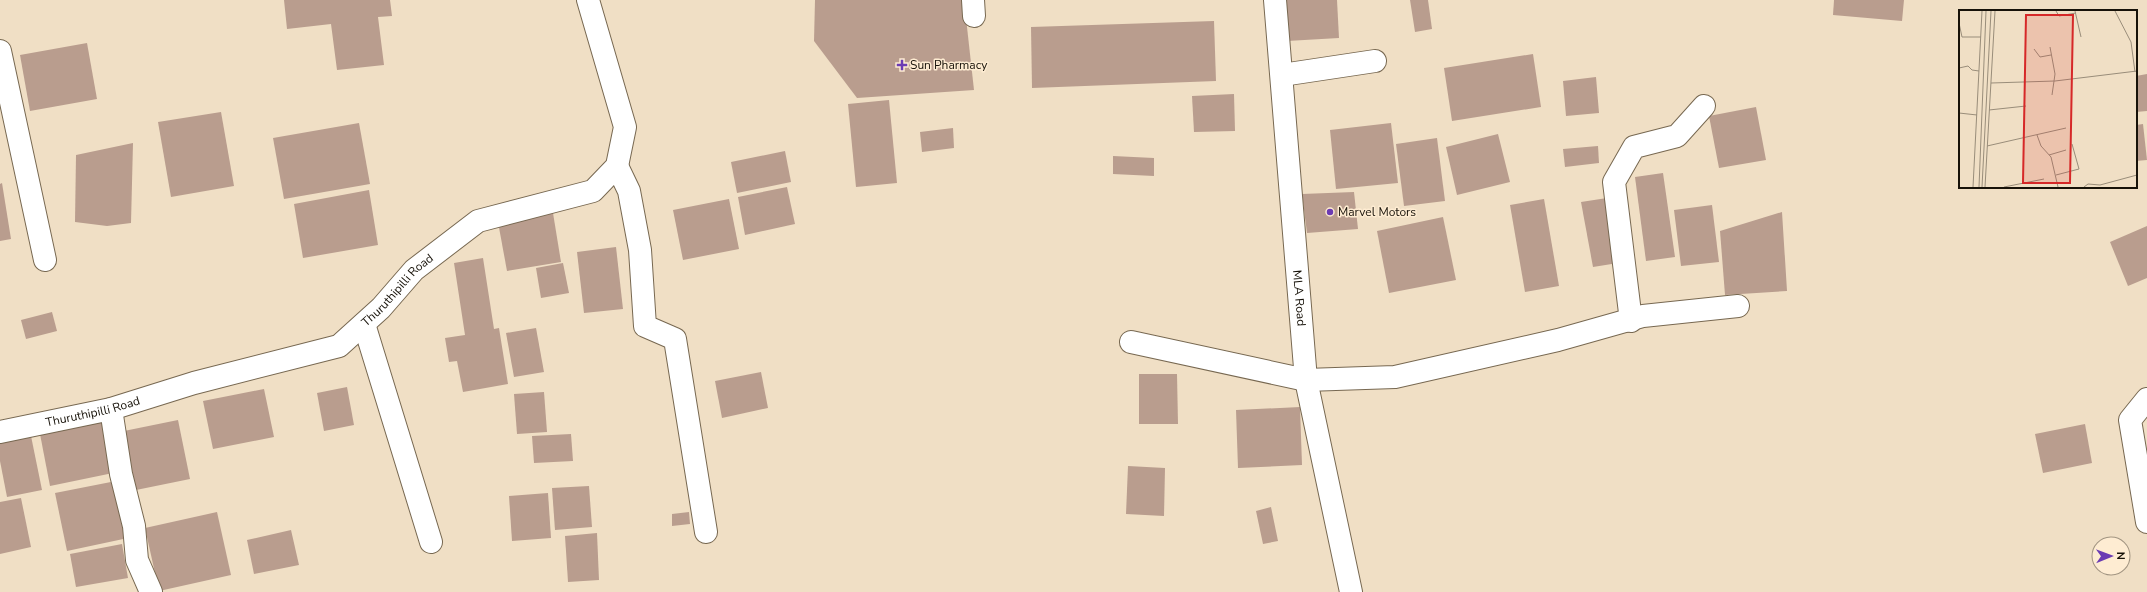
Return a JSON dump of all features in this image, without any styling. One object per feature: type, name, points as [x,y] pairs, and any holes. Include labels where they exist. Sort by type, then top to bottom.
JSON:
[{"type":"street","points":[[588,0],[625,127],[617,166],[629,191],[640,250],[645,326],[675,339],[706,532]]},
{"type":"street","name":"MLA Road","points":[[1274,0],[1282,75],[1306,380],[1351,592]]},
{"type":"street","points":[[0,51],[45,260]]},
{"type":"street","points":[[1282,75],[1375,61]]},
{"type":"street","points":[[1631,321],[1614,182],[1634,147],[1677,136],[1704,106]]},
{"type":"street","name":"Thuruthipilli Road","points":[[0,432],[111,409],[194,383],[340,346],[364,324],[414,270],[478,221],[593,191],[617,166]]},
{"type":"street","points":[[1131,342],[1306,380],[1395,377],[1631,321],[1643,316],[1738,306]]},
{"type":"street","points":[[364,324],[431,542]]},
{"type":"street","points":[[2147,399],[2130,420],[2147,522]]},
{"type":"street","points":[[111,409],[121,474],[134,526],[137,560],[151,592]]},
{"type":"building","points":[[284,0],[390,0],[392,16],[378,17],[384,65],[337,70],[331,24],[287,29]]},
{"type":"building","name":"Sun Pharmacy","points":[[815,0],[964,0],[974,90],[857,98],[814,41]]},
{"type":"building","points":[[1284,0],[1337,0],[1339,38],[1287,41]]},
{"type":"building","points":[[1410,0],[1428,0],[1432,29],[1415,32]]},
{"type":"building","points":[[1834,0],[1904,0],[1902,21],[1833,15]]},
{"type":"building","points":[[1214,21],[1216,81],[1032,88],[1031,27]]},
{"type":"building","points":[[87,43],[97,99],[30,111],[20,55]]},
{"type":"building","points":[[1533,54],[1541,107],[1452,121],[1444,68]]},
{"type":"building","points":[[2147,74],[2147,111],[2137,112],[2137,76]]},
{"type":"building","points":[[1596,77],[1599,113],[1566,116],[1563,81]]},
{"type":"building","points":[[1234,94],[1235,131],[1194,132],[1192,96]]},
{"type":"building","points":[[889,100],[897,183],[856,187],[848,104]]},
{"type":"building","points":[[1756,107],[1766,160],[1719,168],[1709,116]]},
{"type":"building","points":[[221,112],[234,186],[171,197],[158,122]]},
{"type":"building","points":[[359,123],[370,184],[284,199],[273,138]]},
{"type":"building","points":[[1391,123],[1398,183],[1336,189],[1330,130]]},
{"type":"building","points":[[2143,124],[2147,160],[2137,161],[2137,125]]},
{"type":"building","points":[[953,128],[954,148],[922,152],[920,132]]},
{"type":"building","points":[[1498,134],[1510,182],[1457,195],[1446,147]]},
{"type":"building","points":[[1437,138],[1445,201],[1404,206],[1396,144]]},
{"type":"building","points":[[133,143],[131,223],[107,226],[75,222],[76,155]]},
{"type":"building","points":[[1598,146],[1599,163],[1565,167],[1563,149]]},
{"type":"building","points":[[785,151],[791,182],[737,193],[731,162]]},
{"type":"building","points":[[1113,156],[1154,158],[1154,176],[1113,174]]},
{"type":"building","points":[[1663,173],[1675,257],[1646,261],[1635,177]]},
{"type":"building","points":[[2,183],[11,239],[0,241],[0,184]]},
{"type":"building","points":[[787,187],[795,224],[745,235],[738,197]]},
{"type":"building","points":[[369,190],[378,245],[303,258],[294,204]]},
{"type":"building","name":"Marvel Motors","points":[[1354,192],[1358,229],[1307,233],[1302,194]]},
{"type":"building","points":[[1607,198],[1618,263],[1593,267],[1581,202]]},
{"type":"building","points":[[729,199],[739,249],[683,260],[673,210]]},
{"type":"building","points":[[1544,199],[1559,286],[1525,292],[1510,205]]},
{"type":"building","points":[[1712,205],[1719,262],[1681,266],[1674,210]]},
{"type":"building","points":[[1782,212],[1787,291],[1725,295],[1720,231]]},
{"type":"building","points":[[553,213],[561,262],[507,271],[498,222]]},
{"type":"building","points":[[1443,217],[1456,280],[1389,293],[1377,231]]},
{"type":"building","points":[[2147,226],[2147,278],[2128,286],[2110,242]]},
{"type":"building","points":[[616,247],[623,309],[584,313],[577,252]]},
{"type":"building","points":[[483,258],[494,329],[499,328],[508,384],[463,392],[457,361],[449,362],[445,338],[465,335],[454,263]]},
{"type":"building","points":[[563,263],[569,293],[541,298],[536,268]]},
{"type":"building","points":[[52,312],[57,331],[26,339],[21,320]]},
{"type":"building","points":[[536,328],[544,372],[514,377],[506,333]]},
{"type":"building","points":[[761,372],[768,408],[722,418],[715,381]]},
{"type":"building","points":[[1139,374],[1177,374],[1178,424],[1139,424]]},
{"type":"building","points":[[347,387],[354,425],[324,431],[317,393]]},
{"type":"building","points":[[264,389],[274,437],[213,449],[203,401]]},
{"type":"building","points":[[544,392],[547,432],[517,434],[514,394]]},
{"type":"building","points":[[1300,407],[1302,465],[1238,468],[1236,410]]},
{"type":"building","points":[[178,420],[190,479],[136,490],[124,431]]},
{"type":"building","points":[[103,421],[113,473],[50,486],[40,434]]},
{"type":"building","points":[[2085,424],[2092,463],[2043,473],[2035,434]]},
{"type":"building","points":[[571,434],[573,461],[534,463],[532,436]]},
{"type":"building","points":[[31,436],[42,490],[7,497],[0,461],[0,442]]},
{"type":"building","points":[[1128,466],[1165,468],[1164,516],[1126,514]]},
{"type":"building","points":[[116,481],[128,538],[67,551],[55,493]]},
{"type":"building","points":[[589,486],[592,527],[555,530],[552,488]]},
{"type":"building","points":[[548,493],[551,538],[512,541],[509,496]]},
{"type":"building","points":[[21,498],[31,547],[0,554],[0,502]]},
{"type":"building","points":[[1271,507],[1278,541],[1263,544],[1256,511]]},
{"type":"building","points":[[217,512],[231,575],[159,591],[145,528]]},
{"type":"building","points":[[689,512],[690,524],[672,526],[672,514]]},
{"type":"building","points":[[291,530],[299,565],[254,574],[247,540]]},
{"type":"building","points":[[597,533],[599,580],[568,582],[565,536]]},
{"type":"building","points":[[122,544],[128,578],[76,587],[70,554]]},
{"type":"place","name":"Sun Pharmacy","points":[[902,65]]},
{"type":"place","name":"Marvel Motors","points":[[1330,212]]}]
